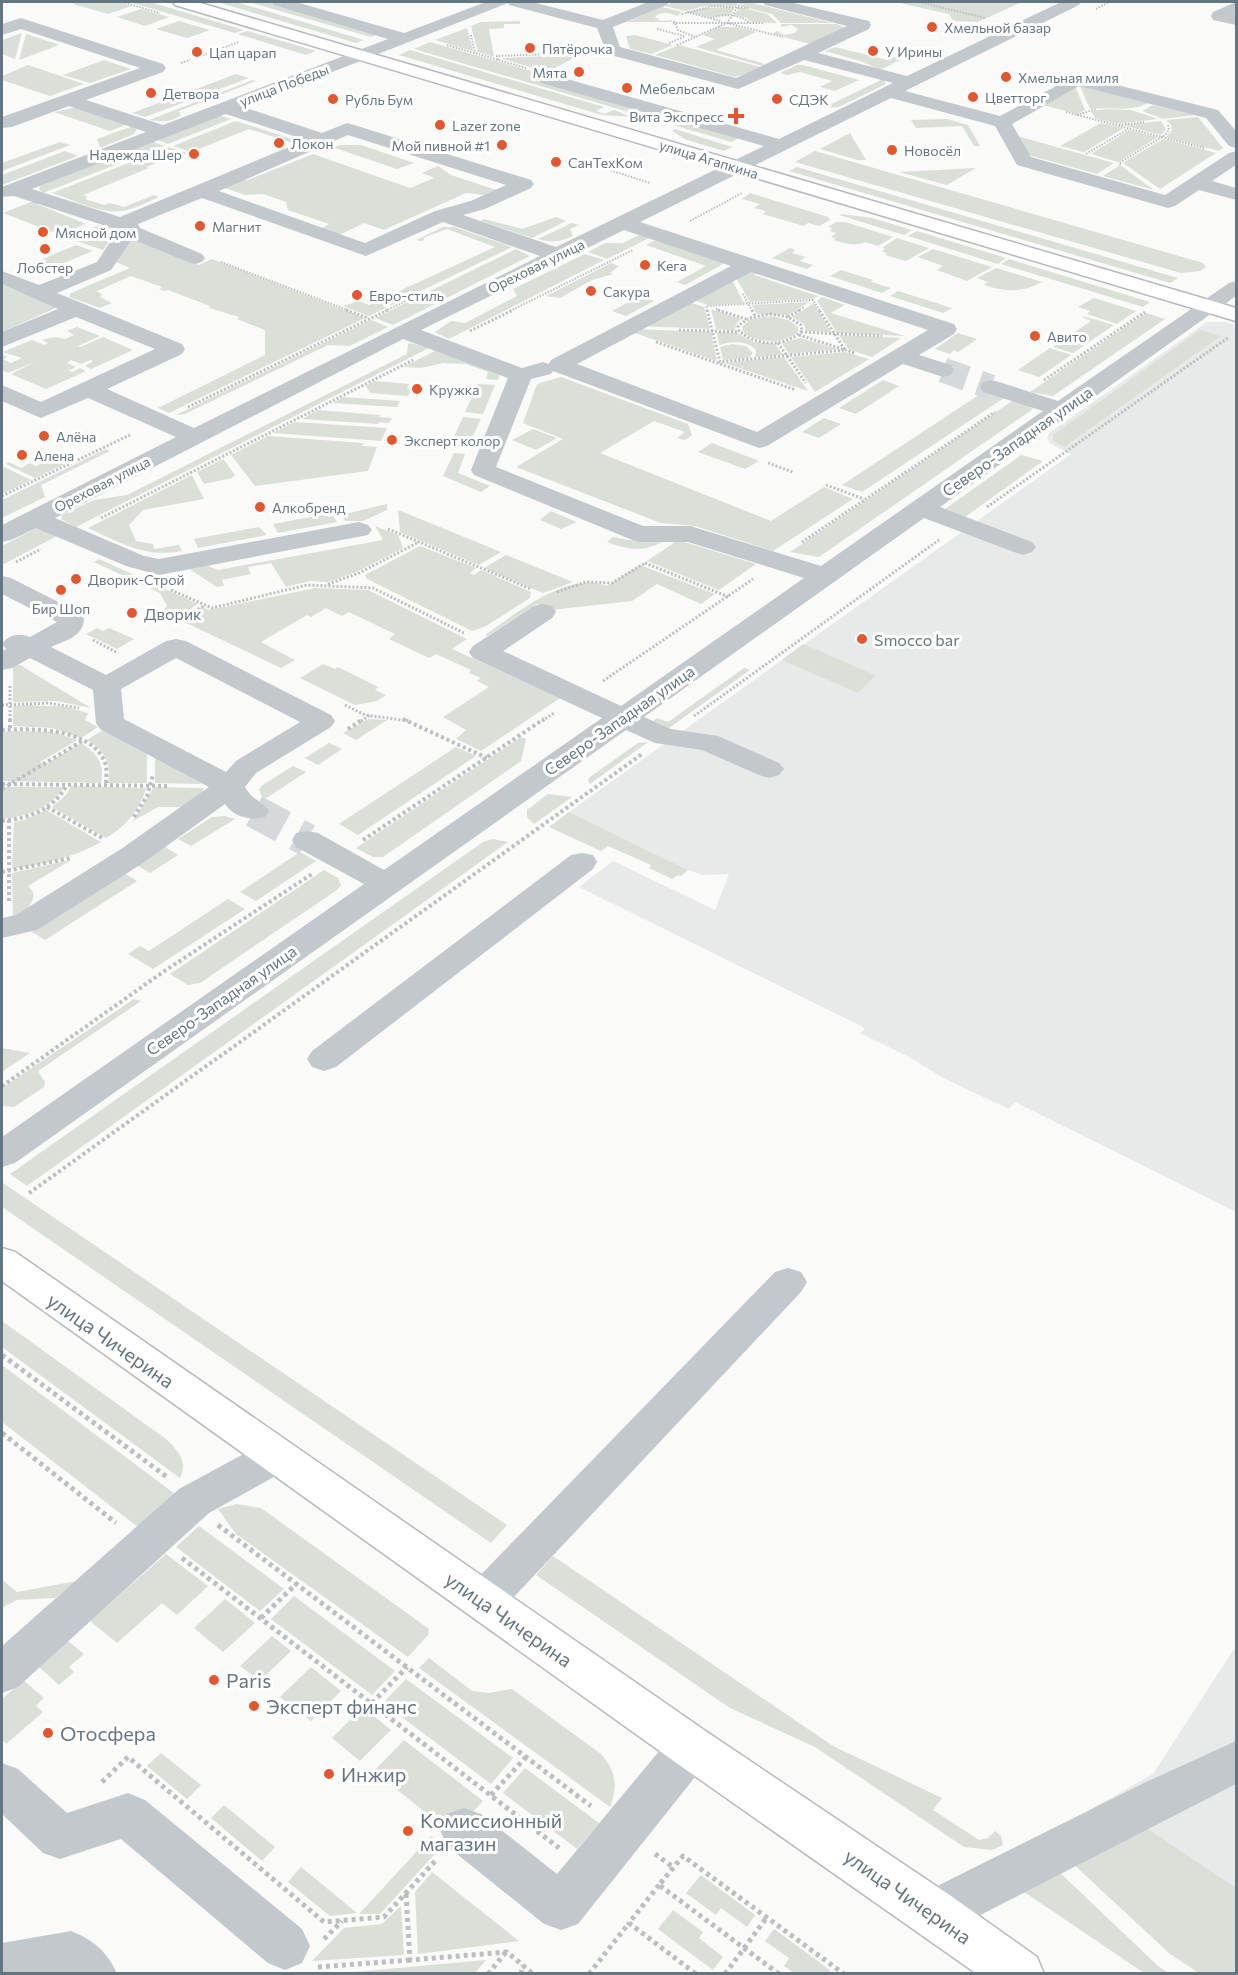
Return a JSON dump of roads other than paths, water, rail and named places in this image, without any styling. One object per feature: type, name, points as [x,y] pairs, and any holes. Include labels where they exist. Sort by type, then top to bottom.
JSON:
[{"type":"main road","name":"улица Агапкина","points":[[181,2],[1236,315]]},
{"type":"main road","name":"улица Чичерина","points":[[2,1262],[691,1748],[934,1913],[1019,1974]]},
{"type":"street","points":[[280,2],[405,39]]},
{"type":"street","name":"улица Победы","points":[[7,191],[500,2]]},
{"type":"street","points":[[515,2],[604,25],[658,3]]},
{"type":"street","points":[[604,25],[613,50],[738,84],[863,25],[771,2]]},
{"type":"street","name":"Ореховая улица","points":[[2,535],[402,331],[1072,2]]},
{"type":"street","points":[[1214,2],[1236,7]]},
{"type":"street","points":[[1236,7],[1219,16],[1236,20]]},
{"type":"street","points":[[2,30],[21,23],[157,68],[5,123],[2,122]]},
{"type":"street","points":[[802,54],[908,82]]},
{"type":"street","points":[[547,79],[781,145]]},
{"type":"street","points":[[887,92],[1002,122],[1077,80],[1212,114],[1236,142]]},
{"type":"street","points":[[69,100],[162,131]]},
{"type":"street","points":[[224,107],[322,139]]},
{"type":"street","points":[[1002,122],[1024,161],[1168,202],[1236,157]]},
{"type":"street","points":[[39,293],[104,266],[124,227],[202,191],[347,129],[524,184],[478,205],[442,215],[366,250],[202,191]]},
{"type":"street","points":[[1196,183],[1236,194]]},
{"type":"street","points":[[7,191],[124,227],[195,258]]},
{"type":"street","points":[[442,215],[558,255]]},
{"type":"street","points":[[559,365],[759,441],[819,396],[895,360],[946,329],[623,223]]},
{"type":"street","points":[[402,331],[521,375],[559,365],[749,265]]},
{"type":"street","points":[[2,277],[174,349],[41,411],[2,392]]},
{"type":"street","name":"Северо-Западная улица","points":[[2,1154],[1236,287]]},
{"type":"street","points":[[2,340],[76,309]]},
{"type":"street","points":[[895,360],[943,370]]},
{"type":"street","points":[[521,375],[483,470],[639,534],[690,534],[825,576]]},
{"type":"street","points":[[991,387],[1062,410]]},
{"type":"street","points":[[88,389],[196,437]]},
{"type":"street","points":[[921,508],[1023,547]]},
{"type":"street","points":[[35,518],[135,561],[159,567],[359,530]]},
{"type":"street","points":[[2,658],[70,628],[71,619],[6,574]]},
{"type":"street","points":[[543,612],[483,652],[666,737],[708,742],[769,769]]},
{"type":"street","points":[[30,647],[162,749],[230,786],[240,804],[254,812]]},
{"type":"street","points":[[5,928],[26,923],[132,856],[230,786],[246,766],[321,721],[176,647],[109,706]]},
{"type":"street","points":[[307,840],[386,884]]},
{"type":"street","points":[[324,1059],[582,862]]},
{"type":"street","points":[[483,1601],[788,1282]]},
{"type":"street","points":[[2,1672],[194,1501],[276,1456]]},
{"type":"street","points":[[478,1813],[561,1907],[691,1748]]},
{"type":"street","points":[[934,1913],[1236,1762]]},
{"type":"street","points":[[2,1784],[60,1837],[128,1815],[304,1953]]},
{"type":"street","points":[[2,1967],[71,1955],[92,1974]]},
{"type":"tunnel","points":[[943,370],[991,387]]},
{"type":"tunnel","points":[[254,811],[307,840]]},
{"type":"place","name":"Хмельной базар","points":[[932,27]]},
{"type":"place","name":"Пятёрочка","points":[[530,48]]},
{"type":"place","name":"У Ирины","points":[[873,51]]},
{"type":"place","name":"Цап царап","points":[[197,52]]},
{"type":"place","name":"Мята","points":[[579,72]]},
{"type":"place","name":"Хмельная миля","points":[[1006,77]]},
{"type":"place","name":"Мебельсам","points":[[627,88]]},
{"type":"place","name":"Детвора","points":[[151,93]]},
{"type":"place","name":"Цветторг","points":[[973,97]]},
{"type":"place","name":"Рубль Бум","points":[[333,99]]},
{"type":"place","name":"СДЭК","points":[[777,99]]},
{"type":"place","name":"Вита Экспресс","points":[[736,116]]},
{"type":"place","name":"Lazer zone","points":[[440,125]]},
{"type":"place","name":"Локон","points":[[279,143]]},
{"type":"place","name":"Мой пивной #1","points":[[502,145]]},
{"type":"place","name":"Новосёл","points":[[892,150]]},
{"type":"place","name":"Надежда Шер","points":[[194,154]]},
{"type":"place","name":"СанТехКом","points":[[556,162]]},
{"type":"place","name":"Магнит","points":[[200,226]]},
{"type":"place","name":"Мясной дом","points":[[43,232]]},
{"type":"place","name":"Лобстер","points":[[45,249]]},
{"type":"place","name":"Кега","points":[[645,265]]},
{"type":"place","name":"Сакура","points":[[591,291]]},
{"type":"place","name":"Евро-стиль","points":[[357,295]]},
{"type":"place","name":"Авито","points":[[1035,336]]},
{"type":"place","name":"Кружка","points":[[417,389]]},
{"type":"place","name":"Алёна","points":[[44,436]]},
{"type":"place","name":"Эксперт колор","points":[[392,440]]},
{"type":"place","name":"Алена","points":[[22,455]]},
{"type":"place","name":"Алкобренд","points":[[260,507]]},
{"type":"place","name":"Дворик-Строй","points":[[76,579]]},
{"type":"place","name":"Бир Шоп","points":[[61,590]]},
{"type":"place","name":"Дворик","points":[[132,613]]},
{"type":"place","name":"Smocco bar","points":[[862,639]]},
{"type":"place","name":"Paris","points":[[214,1680]]},
{"type":"place","name":"Эксперт финанс","points":[[254,1706]]},
{"type":"place","name":"Отосфера","points":[[48,1733]]},
{"type":"place","name":"Инжир","points":[[329,1774]]},
{"type":"place","name":"Комиссионный магазин","points":[[408,1831]]}]
